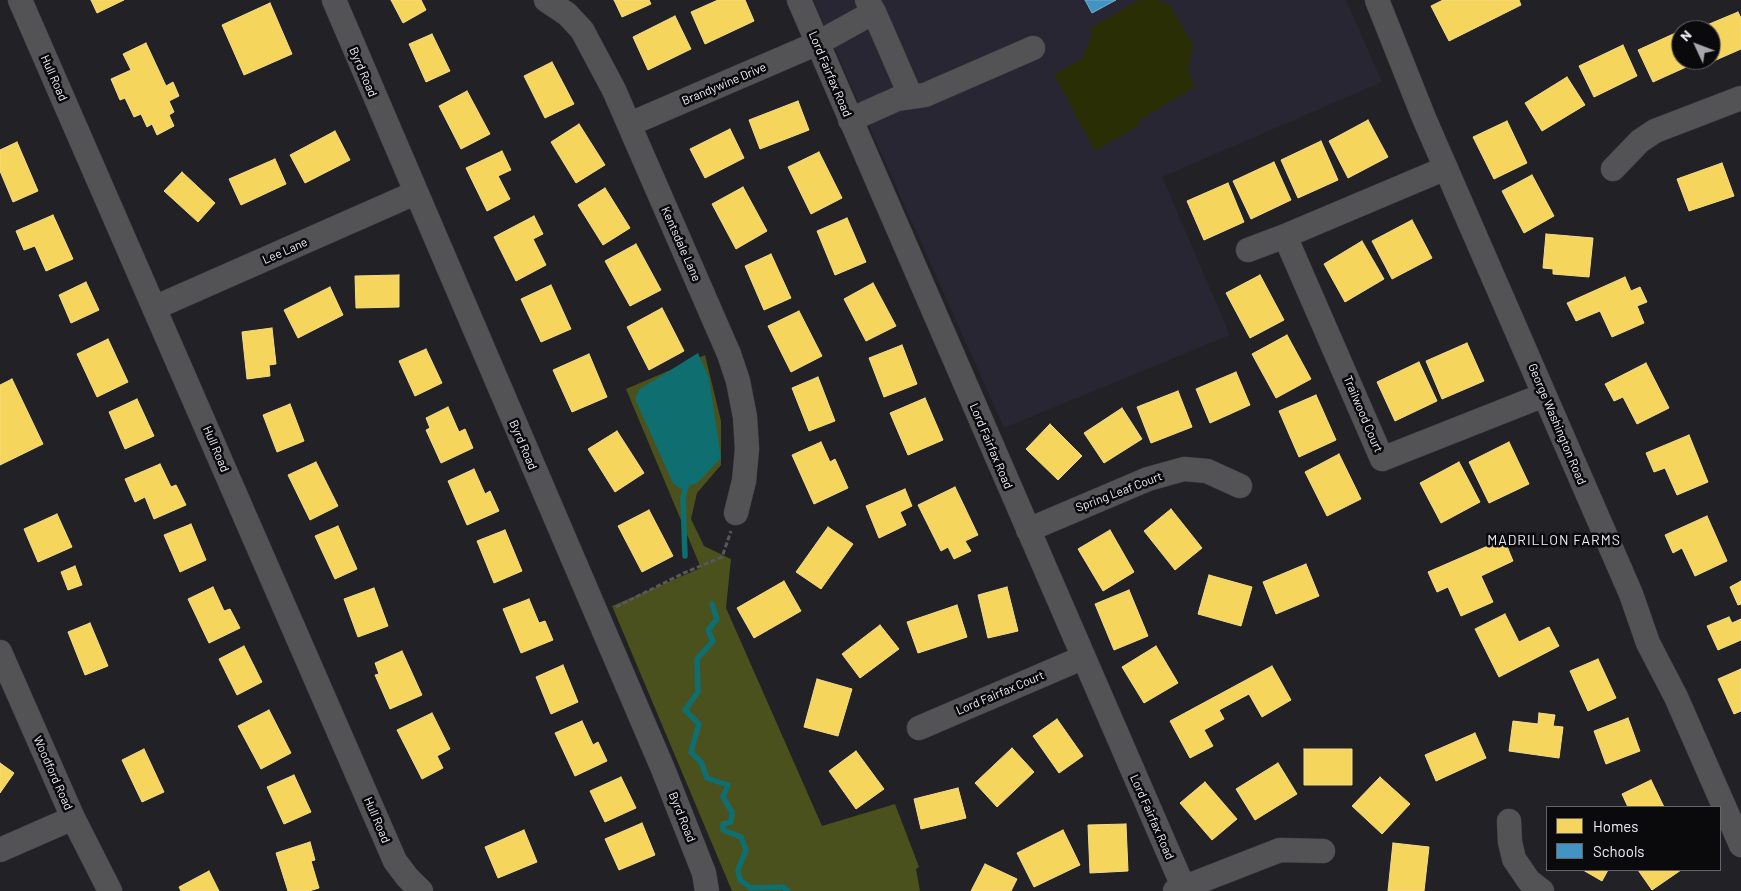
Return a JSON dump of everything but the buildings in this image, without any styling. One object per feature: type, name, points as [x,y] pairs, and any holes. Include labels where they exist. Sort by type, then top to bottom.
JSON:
[{"type":"street","name":"Hull Road","points":[[20,0],[394,861],[406,877],[421,891]]},
{"type":"street","name":"Byrd Road","points":[[334,0],[663,769],[704,873],[707,891]]},
{"type":"street","name":"Kentsdale Lane","points":[[546,0],[568,14],[582,30],[630,124],[729,354],[738,381],[745,417],[747,449],[744,481],[736,513]]},
{"type":"street","name":"Lord Fairfax Road","points":[[799,0],[1181,890]]},
{"type":"street","name":"George Washington Road","points":[[1377,0],[1446,168],[1630,594],[1648,643],[1676,697],[1741,845]]},
{"type":"street","name":"Brandywine Drive","points":[[630,124],[818,43],[870,6]]},
{"type":"street","points":[[870,6],[911,97]]},
{"type":"street","points":[[850,120],[897,99],[925,95],[1033,48]]},
{"type":"street","points":[[1613,169],[1640,141],[1655,131],[1741,98]]},
{"type":"street","points":[[1248,250],[1286,236],[1446,168]]},
{"type":"street","name":"Lee Lane","points":[[154,308],[415,193]]},
{"type":"street","name":"Trailwood Court","points":[[1286,236],[1382,460],[1544,395]]},
{"type":"street","name":"Spring Leaf Court","points":[[1028,530],[1148,479],[1184,469],[1208,471],[1240,486]]},
{"type":"street","name":"Woodford Road","points":[[0,652],[73,818],[110,891]]},
{"type":"street","name":"Lord Fairfax Court","points":[[919,728],[1082,658]]},
{"type":"street","points":[[0,850],[73,818]]},
{"type":"street","points":[[1509,822],[1510,842],[1514,859],[1528,881],[1542,891]]},
{"type":"street","points":[[1181,890],[1280,850],[1323,851]]},
{"type":"path","points":[[597,616],[684,573],[722,557],[726,553],[736,513]]},
{"type":"shaded area","points":[[813,0],[1346,0],[1382,82],[1162,177],[1230,335],[1004,428]]},
{"type":"green space","points":[[1139,0],[1157,0],[1169,4],[1193,45],[1188,71],[1195,87],[1138,121],[1140,125],[1095,151],[1054,74],[1082,59],[1092,35],[1089,29]]},
{"type":"green space","points":[[705,355],[721,421],[721,465],[697,493],[691,519],[704,546],[731,559],[726,608],[822,826],[895,804],[919,867],[916,869],[920,891],[732,891],[612,606],[701,568],[626,389]]},
{"type":"water","points":[[698,353],[709,378],[721,458],[697,483],[681,489],[673,483],[636,401],[636,396],[640,389]]},
{"type":"waterway","points":[[685,556],[683,497],[688,480]]},
{"type":"waterway","points":[[712,604],[717,619],[708,630],[713,641],[697,659],[698,692],[685,710],[699,724],[691,752],[701,762],[707,778],[728,785],[723,797],[732,812],[731,822],[723,824],[723,830],[741,837],[746,850],[738,870],[740,880],[751,888],[783,887],[788,891]]},
{"type":"district","name":"MADRILLON FARMS","points":[[1554,540]]}]
